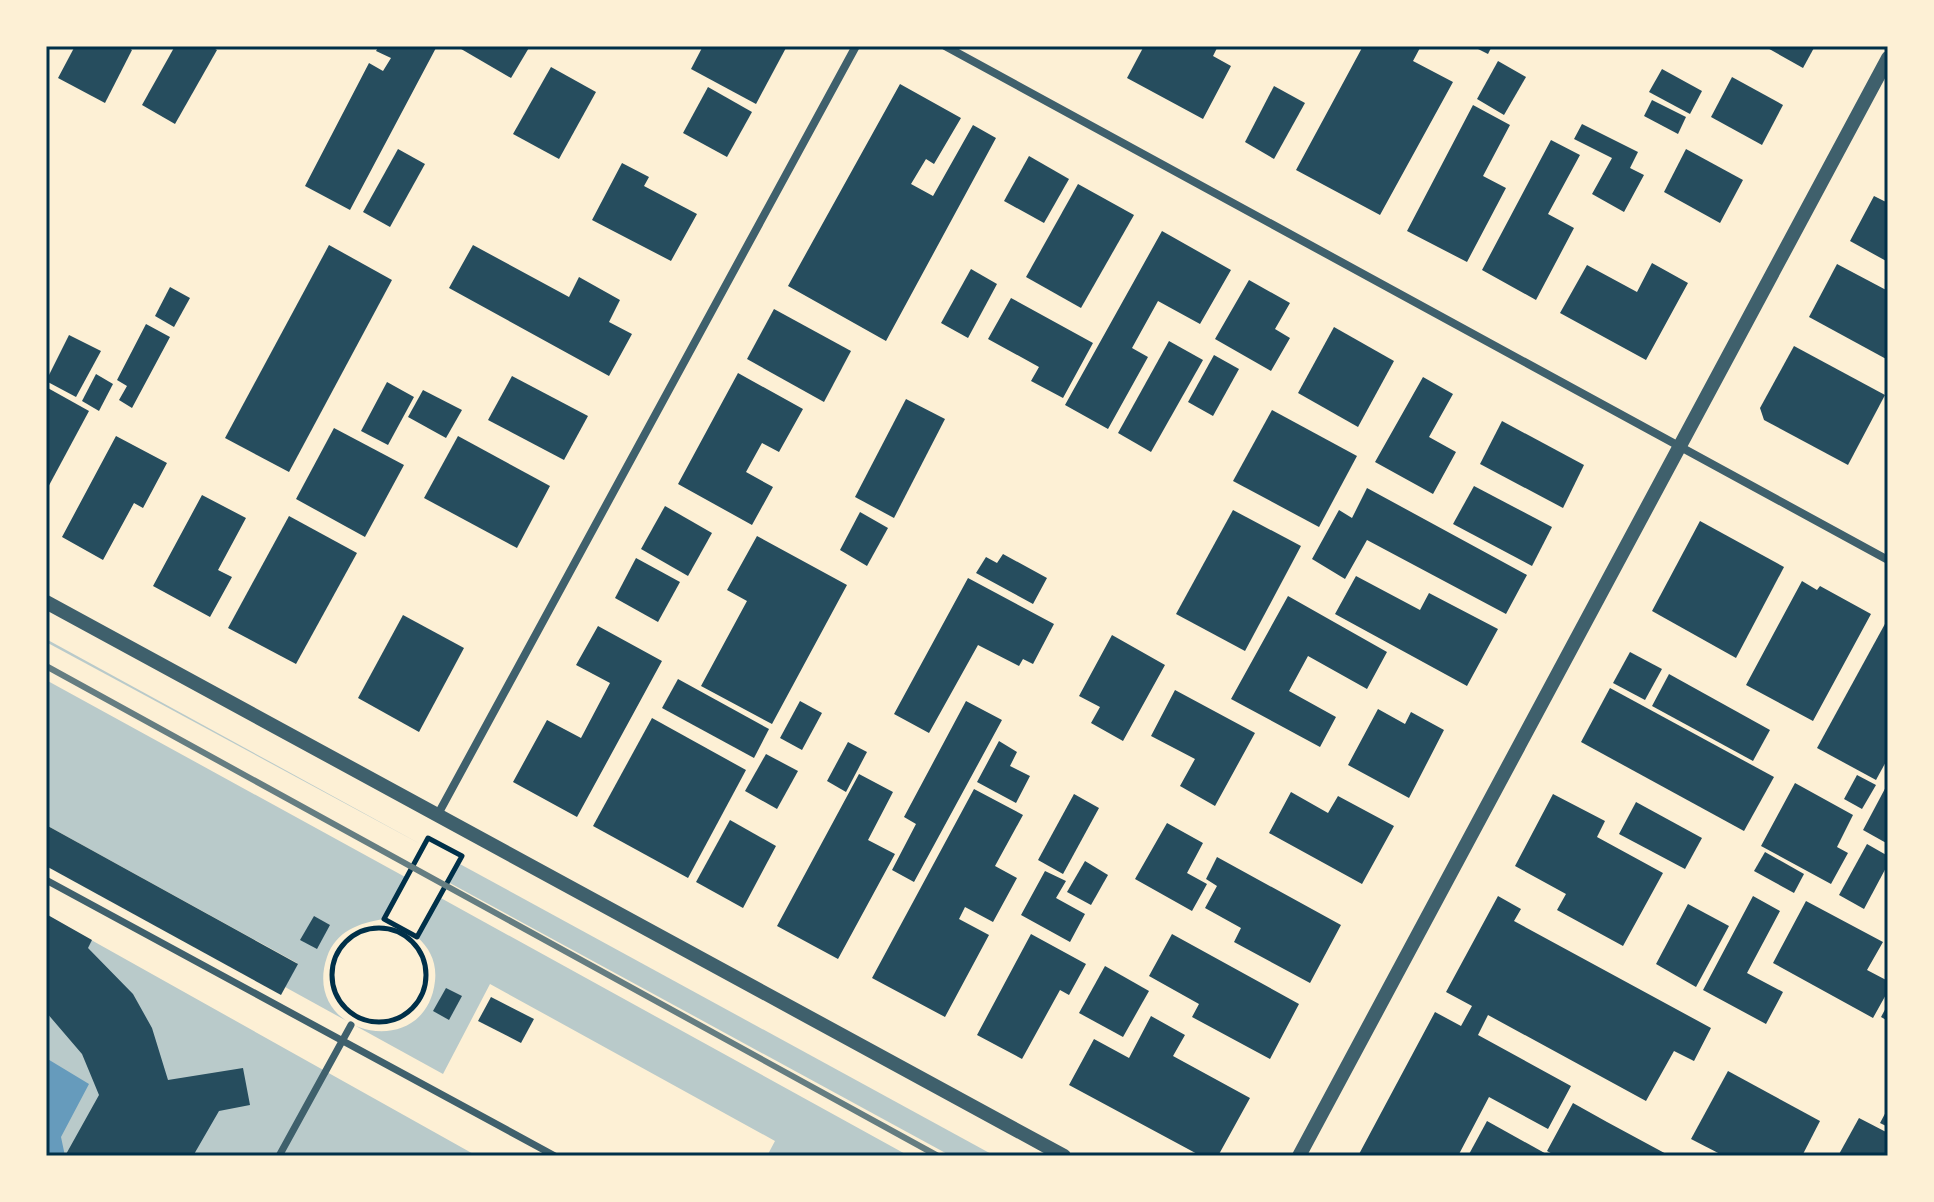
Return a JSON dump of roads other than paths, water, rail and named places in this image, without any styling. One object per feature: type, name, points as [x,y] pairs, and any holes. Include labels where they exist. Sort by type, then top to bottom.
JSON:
[{"type":"street","points":[[437,816],[856,46]]},
{"type":"street","points":[[945,46],[1888,560]]},
{"type":"street","points":[[1299,1156],[1888,58]]},
{"type":"street","points":[[46,602],[1064,1156]]},
{"type":"street","points":[[46,880],[555,1156]]},
{"type":"street","points":[[279,1156],[351,1025]]},
{"type":"water","points":[[46,1058],[89,1084],[61,1137],[65,1156],[46,1156]]},
{"type":"railway","points":[[46,666],[938,1156]]}]
